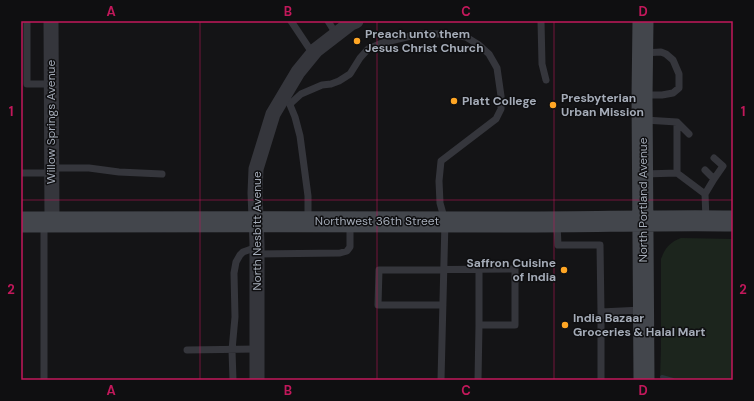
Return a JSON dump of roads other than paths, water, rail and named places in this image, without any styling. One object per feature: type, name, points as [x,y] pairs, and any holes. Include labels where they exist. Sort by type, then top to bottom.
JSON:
[{"type":"main road","name":"North Portland Avenue","points":[[643,21],[642,95],[644,380]]},
{"type":"main road","name":"Northwest 36th Street","points":[[21,222],[733,221]]},
{"type":"street","name":"Willow Springs Avenue","points":[[48,222],[52,170],[51,21]]},
{"type":"street","name":"North Nesbitt Avenue","points":[[257,380],[256,169],[273,114],[287,100],[298,72],[315,52],[336,34],[356,21]]},
{"type":"lane","points":[[27,21],[27,84],[51,84]]},
{"type":"lane","points":[[291,21],[315,52]]},
{"type":"lane","points":[[328,21],[336,34]]},
{"type":"lane","points":[[541,21],[542,64],[546,80]]},
{"type":"lane","points":[[308,221],[308,196],[300,136],[295,117],[287,100],[322,85],[339,81],[350,74],[360,58],[368,49],[382,43],[419,34],[445,34],[466,37],[479,45],[489,54],[497,68],[501,96],[501,109],[496,119],[441,161],[439,181],[440,203],[444,221],[441,380]]},
{"type":"lane","points":[[642,95],[662,95],[673,93],[679,88],[679,74],[673,60],[661,52],[643,53]]},
{"type":"lane","points":[[643,120],[677,122],[689,134]]},
{"type":"lane","points":[[677,122],[678,173]]},
{"type":"lane","points":[[677,143],[683,149]]},
{"type":"lane","points":[[706,221],[705,194],[723,166],[714,158]]},
{"type":"lane","points":[[21,173],[89,168],[119,172],[162,174]]},
{"type":"lane","points":[[705,170],[714,179]]},
{"type":"lane","points":[[643,174],[678,173],[705,194]]},
{"type":"lane","points":[[233,380],[232,350],[235,317],[234,273],[236,262],[240,255],[244,252],[257,251],[347,252],[350,247],[350,221]]},
{"type":"lane","points":[[557,221],[558,245],[600,245],[602,380]]},
{"type":"lane","points":[[44,380],[48,222]]},
{"type":"lane","points":[[478,380],[479,269]]},
{"type":"lane","points":[[443,305],[378,305],[379,270],[515,269],[515,324],[479,324]]},
{"type":"lane","points":[[601,312],[643,310]]},
{"type":"lane","points":[[187,350],[257,349]]},
{"type":"waterway","points":[[662,377],[673,380]]},
{"type":"place","name":"Preach unto them Jesus Christ Church","points":[[357,41]]},
{"type":"place","name":"Platt College","points":[[454,101]]},
{"type":"place","name":"Presbyterian Urban Mission","points":[[553,105]]},
{"type":"place","name":"Saffron Cuisine of India","points":[[564,270]]},
{"type":"place","name":"India Bazaar Groceries & Halal Mart","points":[[565,325]]}]
